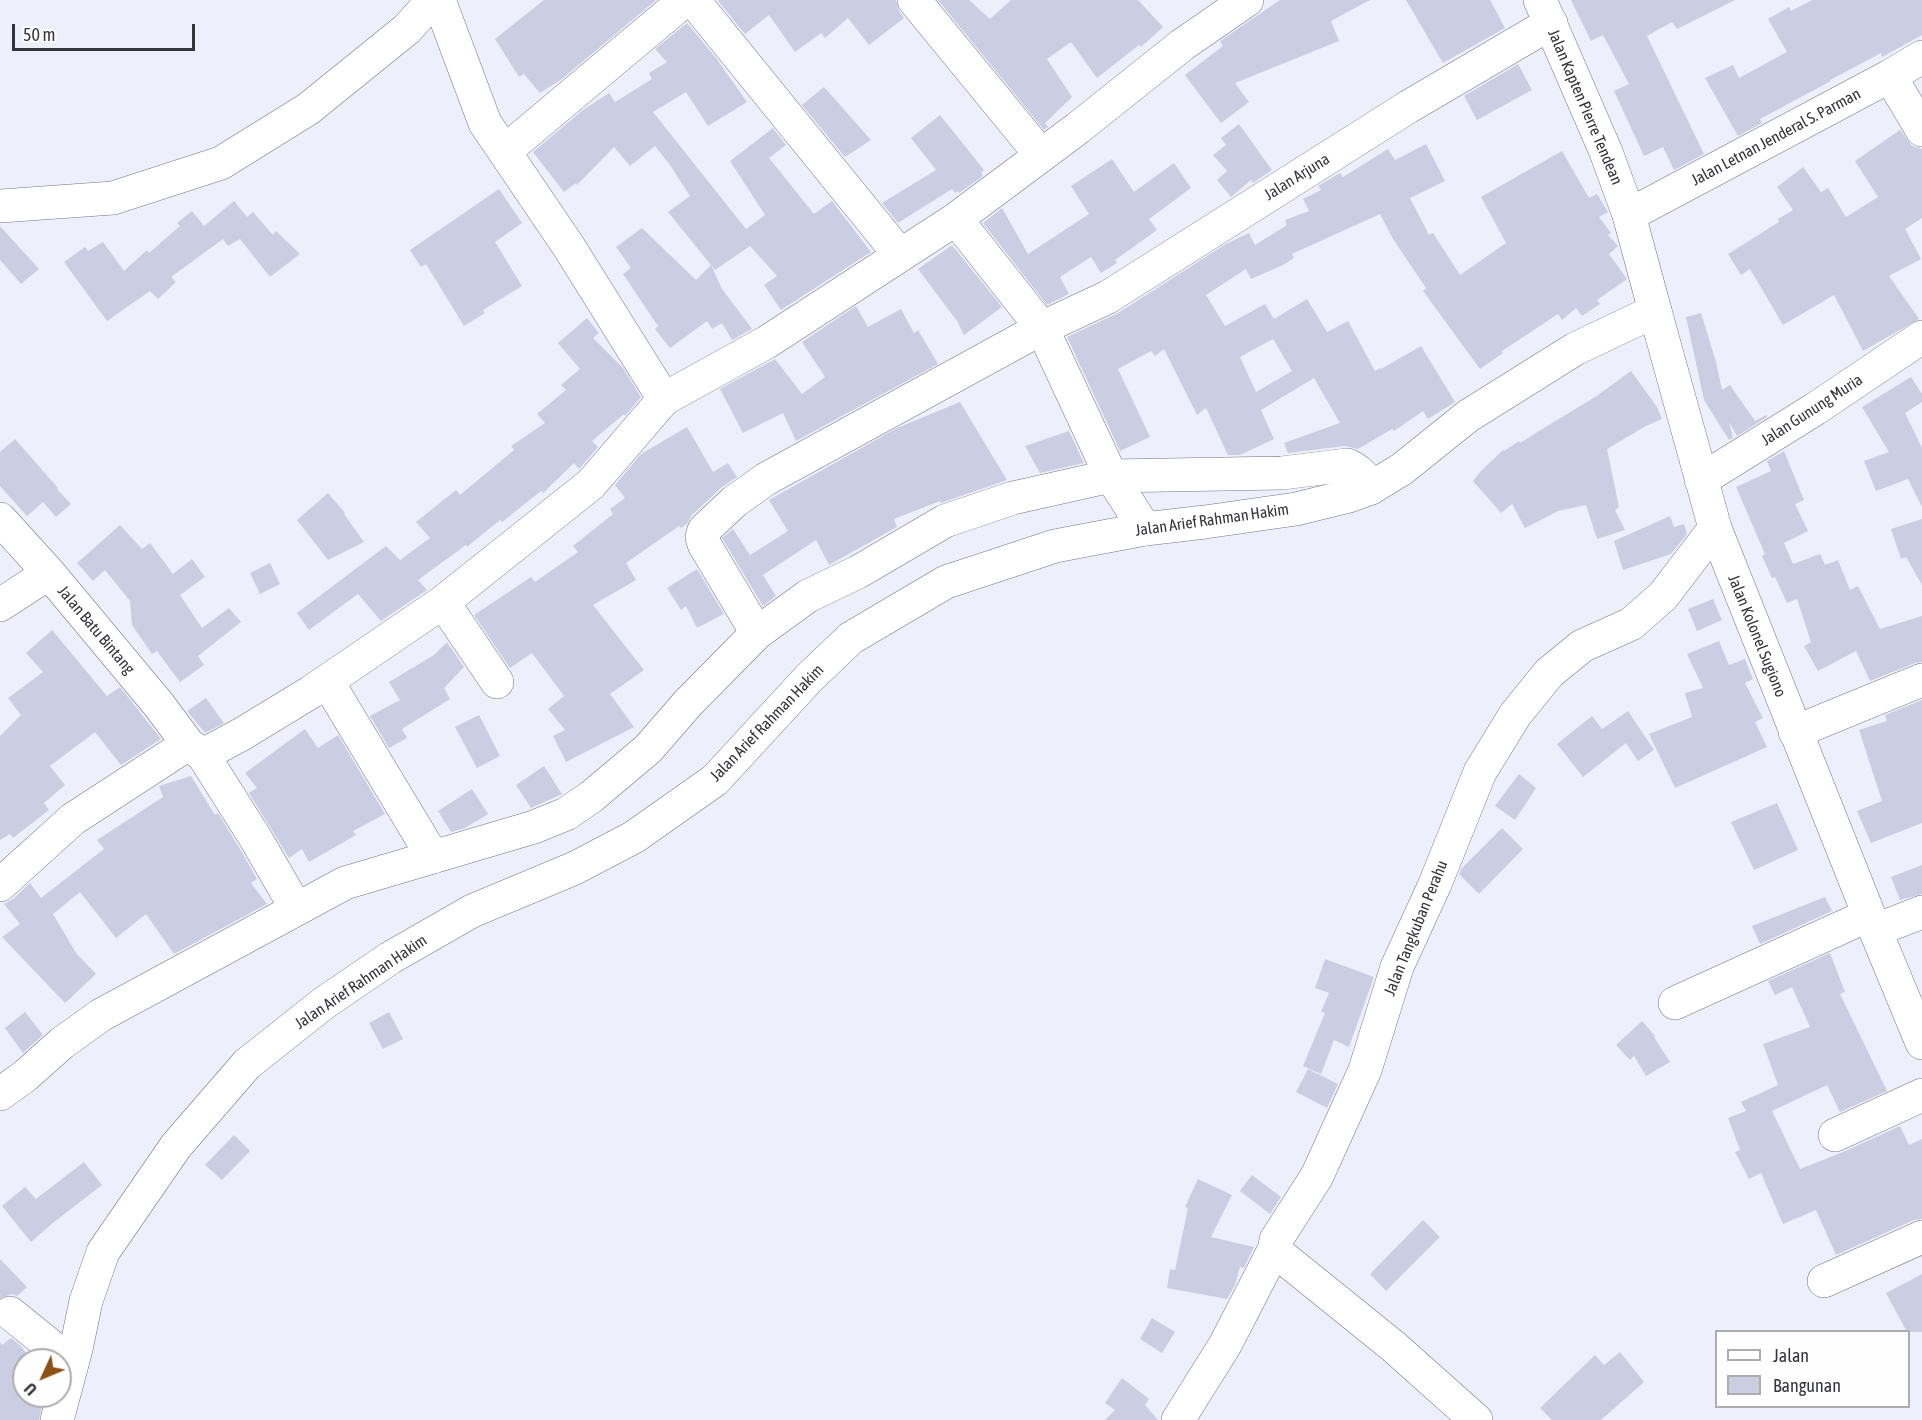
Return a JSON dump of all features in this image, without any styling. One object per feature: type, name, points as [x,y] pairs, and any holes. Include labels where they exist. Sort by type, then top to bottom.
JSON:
[{"type":"street","points":[[0,206],[112,198],[221,163],[308,109],[407,29],[433,0]]},
{"type":"street","points":[[439,0],[485,123],[569,247],[664,399]]},
{"type":"street","points":[[505,151],[685,0]]},
{"type":"street","points":[[693,0],[900,255]]},
{"type":"street","points":[[914,0],[1041,155]]},
{"type":"street","points":[[0,885],[73,819],[195,749],[242,734],[327,681],[443,602],[591,484],[664,399],[767,342],[956,219],[1182,45],[1247,0]]},
{"type":"street","name":"Jalan Kapten Pierre Tendean","points":[[1545,12],[1606,152],[1629,215]]},
{"type":"street","name":"Jalan Arjuna","points":[[757,633],[702,537],[704,530],[735,501],[766,479],[1042,328],[1108,297],[1408,107],[1545,12]]},
{"type":"street","name":"Jalan Letnan Jenderal S. Parman","points":[[1629,215],[1922,57]]},
{"type":"street","points":[[1890,76],[1922,130]]},
{"type":"street","name":"Jalan Kolonel Sugiono","points":[[1629,215],[1715,528],[1922,1044]]},
{"type":"street","points":[[956,219],[1042,328],[1111,476],[1145,529]]},
{"type":"street","name":"Jalan Arief Rahman Hakim","points":[[72,1363],[86,1301],[103,1252],[170,1156],[247,1064],[324,1003],[390,958],[472,911],[575,868],[634,837],[715,780],[808,678],[851,638],[946,582],[1055,546],[1145,529],[1296,509],[1371,488],[1402,469],[1468,416],[1575,349],[1655,310]]},
{"type":"street","name":"Jalan Gunung Muria","points":[[1701,480],[1815,409],[1922,337]]},
{"type":"street","points":[[0,1094],[26,1076],[62,1043],[101,1015],[206,960],[296,908],[345,884],[534,827],[566,814],[591,797],[648,749],[688,703],[757,633],[808,596],[858,572],[945,521],[1013,498],[1111,476],[1282,473],[1347,465],[1365,477],[1371,488]]},
{"type":"street","name":"Jalan Batu Bintang","points":[[0,519],[49,573],[195,749],[256,839],[296,908]]},
{"type":"street","name":"Jalan Tangkuban Perahu","points":[[1179,1420],[1225,1345],[1274,1250],[1276,1240],[1317,1176],[1365,1070],[1397,967],[1435,884],[1480,772],[1491,753],[1515,715],[1550,673],[1582,646],[1631,624],[1663,596],[1715,528]]},
{"type":"street","points":[[0,605],[49,573]]},
{"type":"street","points":[[443,602],[497,682]]},
{"type":"street","points":[[1796,732],[1922,680]]},
{"type":"street","points":[[327,681],[433,856]]},
{"type":"street","points":[[1675,1003],[1872,922],[1922,912]]},
{"type":"street","points":[[1836,1135],[1922,1095]]},
{"type":"street","points":[[1824,1281],[1922,1237]]},
{"type":"street","points":[[1274,1250],[1393,1346],[1476,1420]]},
{"type":"street","points":[[10,1313],[53,1348]]},
{"type":"building","points":[[544,0],[656,0],[562,79],[540,93],[524,74],[519,77],[495,39]]},
{"type":"building","points":[[719,0],[896,0],[904,18],[869,45],[848,18],[825,38],[821,33],[795,52],[769,15],[745,34]]},
{"type":"building","points":[[938,0],[969,0],[990,19],[1011,0],[1138,0],[1163,27],[1141,47],[1139,45],[1097,78],[1071,42],[1047,59],[1072,97],[1045,123],[1048,127],[1044,130]]},
{"type":"building","points":[[1280,0],[1370,0],[1331,21],[1339,41],[1235,83],[1249,102],[1221,123],[1185,75],[1223,46],[1220,41]]},
{"type":"building","points":[[1406,0],[1490,0],[1505,28],[1443,63]]},
{"type":"building","points":[[1571,0],[1735,0],[1677,29],[1672,22],[1647,36],[1704,154],[1674,170],[1663,147],[1644,156],[1614,91],[1629,84],[1603,35],[1591,41]]},
{"type":"building","points":[[1812,0],[1922,0],[1922,35],[1882,57],[1881,53],[1830,80],[1760,119],[1762,123],[1738,136],[1705,78],[1733,65],[1739,78],[1787,52],[1768,19],[1789,7],[1791,11]]},
{"type":"building","points":[[687,23],[716,58],[747,102],[708,126],[686,92],[653,112],[746,229],[765,215],[730,161],[773,128],[786,145],[769,158],[814,214],[832,201],[871,252],[781,310],[764,285],[777,276],[750,246],[715,270],[668,212],[690,196],[655,146],[630,166],[614,147],[577,185],[576,183],[564,192],[533,152],[583,110],[609,93],[615,102],[652,79],[649,73],[667,62],[655,49]]},
{"type":"building","points":[[1518,64],[1532,90],[1477,120],[1464,96]]},
{"type":"building","points":[[824,87],[871,140],[845,157],[802,105]]},
{"type":"building","points":[[940,115],[984,170],[981,173],[983,176],[959,193],[958,191],[955,193],[952,189],[898,223],[882,203],[936,170],[911,138]]},
{"type":"building","points":[[1239,124],[1272,170],[1253,183],[1251,180],[1231,197],[1217,180],[1227,171],[1213,155],[1226,145],[1221,138]]},
{"type":"building","points":[[1900,130],[1912,146],[1922,149],[1922,218],[1905,229],[1921,259],[1889,276],[1919,319],[1863,351],[1834,295],[1783,325],[1750,269],[1741,275],[1728,254],[1779,222],[1778,219],[1793,210],[1777,187],[1803,167],[1821,192],[1828,188],[1846,217],[1878,197],[1855,161]]},
{"type":"building","points":[[1426,144],[1445,181],[1410,198],[1429,235],[1433,233],[1460,275],[1506,243],[1481,197],[1562,151],[1589,198],[1597,194],[1608,212],[1599,217],[1611,233],[1608,235],[1618,246],[1609,254],[1627,279],[1597,300],[1600,304],[1582,316],[1576,308],[1562,320],[1558,314],[1502,351],[1503,353],[1480,369],[1423,291],[1426,288],[1393,239],[1380,214],[1292,254],[1294,258],[1283,265],[1251,279],[1246,269],[1206,295],[1225,326],[1265,304],[1274,319],[1307,299],[1327,332],[1348,321],[1375,371],[1421,346],[1455,402],[1428,419],[1423,411],[1394,431],[1392,429],[1358,449],[1345,446],[1288,453],[1284,443],[1340,423],[1314,378],[1261,410],[1274,439],[1240,455],[1228,455],[1206,408],[1197,415],[1164,349],[1155,356],[1151,351],[1118,369],[1150,437],[1120,451],[1067,337],[1118,313],[1226,244],[1249,233],[1255,245],[1287,225],[1285,220],[1309,211],[1303,199],[1321,190],[1318,186],[1340,173],[1343,177],[1388,149],[1395,160]],"holes":[[[1273,339],[1292,371],[1256,392],[1240,357]]]},
{"type":"building","points":[[1112,159],[1134,192],[1174,163],[1191,188],[1149,219],[1157,230],[1115,260],[1117,263],[1101,273],[1091,257],[1060,277],[1069,294],[1047,305],[983,223],[1002,208],[1028,254],[1089,214],[1071,186]]},
{"type":"building","points":[[499,189],[522,223],[495,242],[522,286],[483,310],[485,313],[464,326],[426,264],[421,267],[410,250]]},
{"type":"building","points":[[234,201],[247,217],[253,212],[273,235],[276,231],[300,254],[270,277],[240,239],[228,246],[223,239],[171,277],[176,282],[158,299],[150,291],[107,321],[64,262],[85,247],[88,251],[103,242],[124,271],[147,250],[149,253],[180,226],[177,223],[192,211],[204,226]]},
{"type":"building","points":[[0,226],[39,269],[21,284],[0,260]]},
{"type":"building","points":[[642,228],[696,280],[711,265],[722,289],[752,329],[732,340],[722,323],[712,329],[707,321],[670,348],[655,329],[658,326],[623,274],[631,268],[616,247]]},
{"type":"building","points":[[952,245],[1002,307],[964,335],[957,321],[918,269]]},
{"type":"building","points":[[856,306],[868,327],[901,309],[914,333],[918,330],[938,364],[796,441],[783,413],[743,433],[720,389],[775,359],[802,394],[825,377],[802,342]]},
{"type":"building","points":[[1701,313],[1722,390],[1730,385],[1755,421],[1766,415],[1767,417],[1737,436],[1729,422],[1733,438],[1729,440],[1704,400],[1686,317]]},
{"type":"building","points":[[587,318],[599,333],[593,338],[623,368],[641,397],[625,416],[624,414],[592,441],[598,447],[579,469],[574,463],[543,493],[541,491],[502,522],[500,520],[467,547],[466,545],[418,580],[427,590],[381,621],[358,594],[309,630],[297,613],[386,546],[400,560],[430,538],[416,522],[456,490],[460,495],[514,450],[511,446],[545,423],[537,414],[566,390],[561,385],[580,369],[558,343]]},
{"type":"building","points":[[1631,371],[1657,407],[1662,419],[1607,449],[1619,507],[1615,510],[1625,530],[1597,539],[1586,505],[1558,511],[1525,528],[1512,504],[1501,513],[1473,481],[1503,450],[1519,441],[1520,443],[1595,397]]},
{"type":"building","points":[[1911,377],[1922,394],[1922,402],[1905,413],[1922,448],[1922,507],[1908,479],[1876,491],[1864,461],[1889,452],[1862,407]]},
{"type":"building","points":[[960,402],[1007,480],[941,503],[940,501],[894,519],[897,527],[829,565],[816,540],[763,575],[776,596],[763,606],[722,538],[733,529],[750,555],[788,531],[769,500],[897,428]]},
{"type":"building","points":[[687,427],[713,472],[728,463],[737,477],[722,487],[691,516],[687,524],[681,528],[679,526],[626,563],[636,580],[593,605],[644,670],[610,694],[634,727],[566,762],[553,736],[565,730],[548,709],[564,696],[532,653],[510,668],[474,615],[531,577],[535,582],[578,552],[573,546],[613,514],[610,509],[625,498],[615,485],[641,454]]},
{"type":"building","points":[[1069,431],[1084,463],[1040,473],[1025,446]]},
{"type":"building","points":[[15,439],[71,504],[56,517],[43,502],[27,516],[0,486],[0,452]]},
{"type":"building","points":[[1784,451],[1804,500],[1795,504],[1808,531],[1784,543],[1793,564],[1820,554],[1825,565],[1838,560],[1850,590],[1858,586],[1880,629],[1922,616],[1922,662],[1870,681],[1856,651],[1818,671],[1804,646],[1811,642],[1797,599],[1787,603],[1775,577],[1772,578],[1762,556],[1765,554],[1736,487],[1771,471],[1767,461]]},
{"type":"building","points":[[328,493],[345,513],[364,542],[328,560],[297,520]]},
{"type":"building","points":[[1670,516],[1674,527],[1684,524],[1687,534],[1671,554],[1623,570],[1614,541]]},
{"type":"building","points":[[1922,519],[1922,585],[1906,557],[1901,559],[1891,529]]},
{"type":"building","points":[[120,525],[142,549],[150,543],[173,574],[192,559],[205,577],[180,595],[202,628],[229,608],[241,622],[198,656],[204,665],[180,682],[157,651],[152,654],[132,625],[130,601],[105,570],[93,581],[77,563]]},
{"type":"building","points":[[270,563],[280,584],[260,594],[250,573]]},
{"type":"building","points":[[697,569],[724,614],[697,628],[686,606],[681,610],[667,588]]},
{"type":"building","points":[[1713,599],[1722,620],[1697,631],[1688,609]]},
{"type":"building","points":[[52,630],[107,696],[120,687],[161,739],[121,765],[95,732],[50,766],[65,785],[44,803],[49,810],[13,838],[10,834],[0,840],[0,736],[21,715],[8,698],[43,672],[26,653]]},
{"type":"building","points":[[1719,641],[1729,665],[1745,659],[1753,679],[1745,683],[1763,718],[1755,722],[1767,747],[1675,788],[1649,734],[1692,717],[1685,693],[1703,688],[1687,654]]},
{"type":"building","points":[[447,642],[464,667],[444,688],[450,699],[402,729],[407,738],[389,748],[370,716],[400,700],[389,682],[434,655]]},
{"type":"building","points":[[206,698],[224,723],[205,733],[187,711]]},
{"type":"building","points":[[1922,700],[1922,823],[1871,843],[1857,811],[1882,801],[1859,730],[1887,721],[1885,715]]},
{"type":"building","points":[[1628,711],[1654,750],[1638,761],[1626,743],[1583,777],[1557,744],[1592,716],[1602,729]]},
{"type":"building","points":[[479,715],[500,756],[477,768],[455,727]]},
{"type":"building","points":[[305,729],[318,748],[338,735],[385,814],[353,831],[356,835],[309,862],[302,849],[289,858],[249,793],[257,788],[245,773]]},
{"type":"building","points":[[544,766],[562,794],[531,808],[516,785]]},
{"type":"building","points":[[1519,774],[1536,788],[1515,820],[1495,806]]},
{"type":"building","points":[[191,776],[215,815],[218,813],[240,849],[257,879],[251,883],[267,904],[174,954],[146,914],[116,938],[80,892],[53,914],[76,953],[96,974],[65,1003],[2,937],[20,924],[4,904],[30,883],[41,898],[104,849],[97,840],[163,797],[159,786]]},
{"type":"building","points":[[472,789],[488,814],[465,828],[451,832],[438,811]]},
{"type":"building","points":[[1777,803],[1798,850],[1754,870],[1731,822]]},
{"type":"building","points":[[1502,828],[1523,849],[1479,894],[1459,874],[1461,869]]},
{"type":"building","points":[[1922,865],[1922,894],[1900,900],[1891,877]]},
{"type":"building","points":[[1825,897],[1832,911],[1760,944],[1752,926]]},
{"type":"building","points":[[1830,953],[1845,992],[1840,994],[1887,1091],[1840,1112],[1827,1085],[1772,1111],[1800,1169],[1900,1126],[1909,1145],[1922,1139],[1922,1219],[1914,1220],[1836,1255],[1816,1210],[1783,1224],[1761,1173],[1749,1179],[1735,1152],[1740,1150],[1728,1118],[1746,1111],[1741,1102],[1778,1085],[1763,1044],[1810,1027],[1792,987],[1775,995],[1768,981]]},
{"type":"building","points":[[1325,959],[1374,977],[1349,1047],[1334,1040],[1321,1074],[1303,1066],[1325,1013],[1321,1012],[1329,993],[1315,988]]},
{"type":"building","points":[[25,1012],[43,1035],[23,1053],[5,1028]]},
{"type":"building","points":[[389,1012],[403,1039],[383,1049],[369,1023]]},
{"type":"building","points":[[1642,1021],[1655,1036],[1670,1062],[1646,1076],[1634,1056],[1630,1060],[1616,1045]]},
{"type":"building","points":[[1308,1069],[1338,1084],[1327,1108],[1296,1092]]},
{"type":"building","points":[[234,1135],[250,1151],[222,1180],[205,1165]]},
{"type":"building","points":[[84,1162],[102,1185],[31,1242],[2,1206],[25,1187],[36,1199]]},
{"type":"building","points":[[1252,1175],[1281,1197],[1270,1214],[1240,1191]]},
{"type":"building","points":[[1198,1179],[1232,1195],[1211,1237],[1254,1247],[1244,1268],[1240,1267],[1235,1285],[1227,1299],[1167,1288],[1170,1269],[1175,1270],[1188,1208],[1185,1207]]},
{"type":"building","points":[[1423,1220],[1440,1237],[1386,1291],[1370,1274]]},
{"type":"building","points":[[0,1259],[27,1287],[17,1296],[12,1294],[0,1298]]},
{"type":"building","points":[[1922,1274],[1922,1332],[1906,1330],[1886,1293]]},
{"type":"building","points":[[1152,1318],[1175,1332],[1162,1353],[1140,1339]]},
{"type":"building","points":[[11,1338],[22,1348],[12,1348],[12,1408],[42,1408],[39,1420],[0,1420],[0,1342],[2,1345]]},
{"type":"building","points":[[1620,1352],[1644,1382],[1601,1420],[1552,1420],[1540,1408],[1595,1355],[1604,1365]]},
{"type":"building","points":[[1122,1378],[1149,1399],[1145,1405],[1158,1420],[1105,1420],[1115,1410],[1105,1403]]}]
